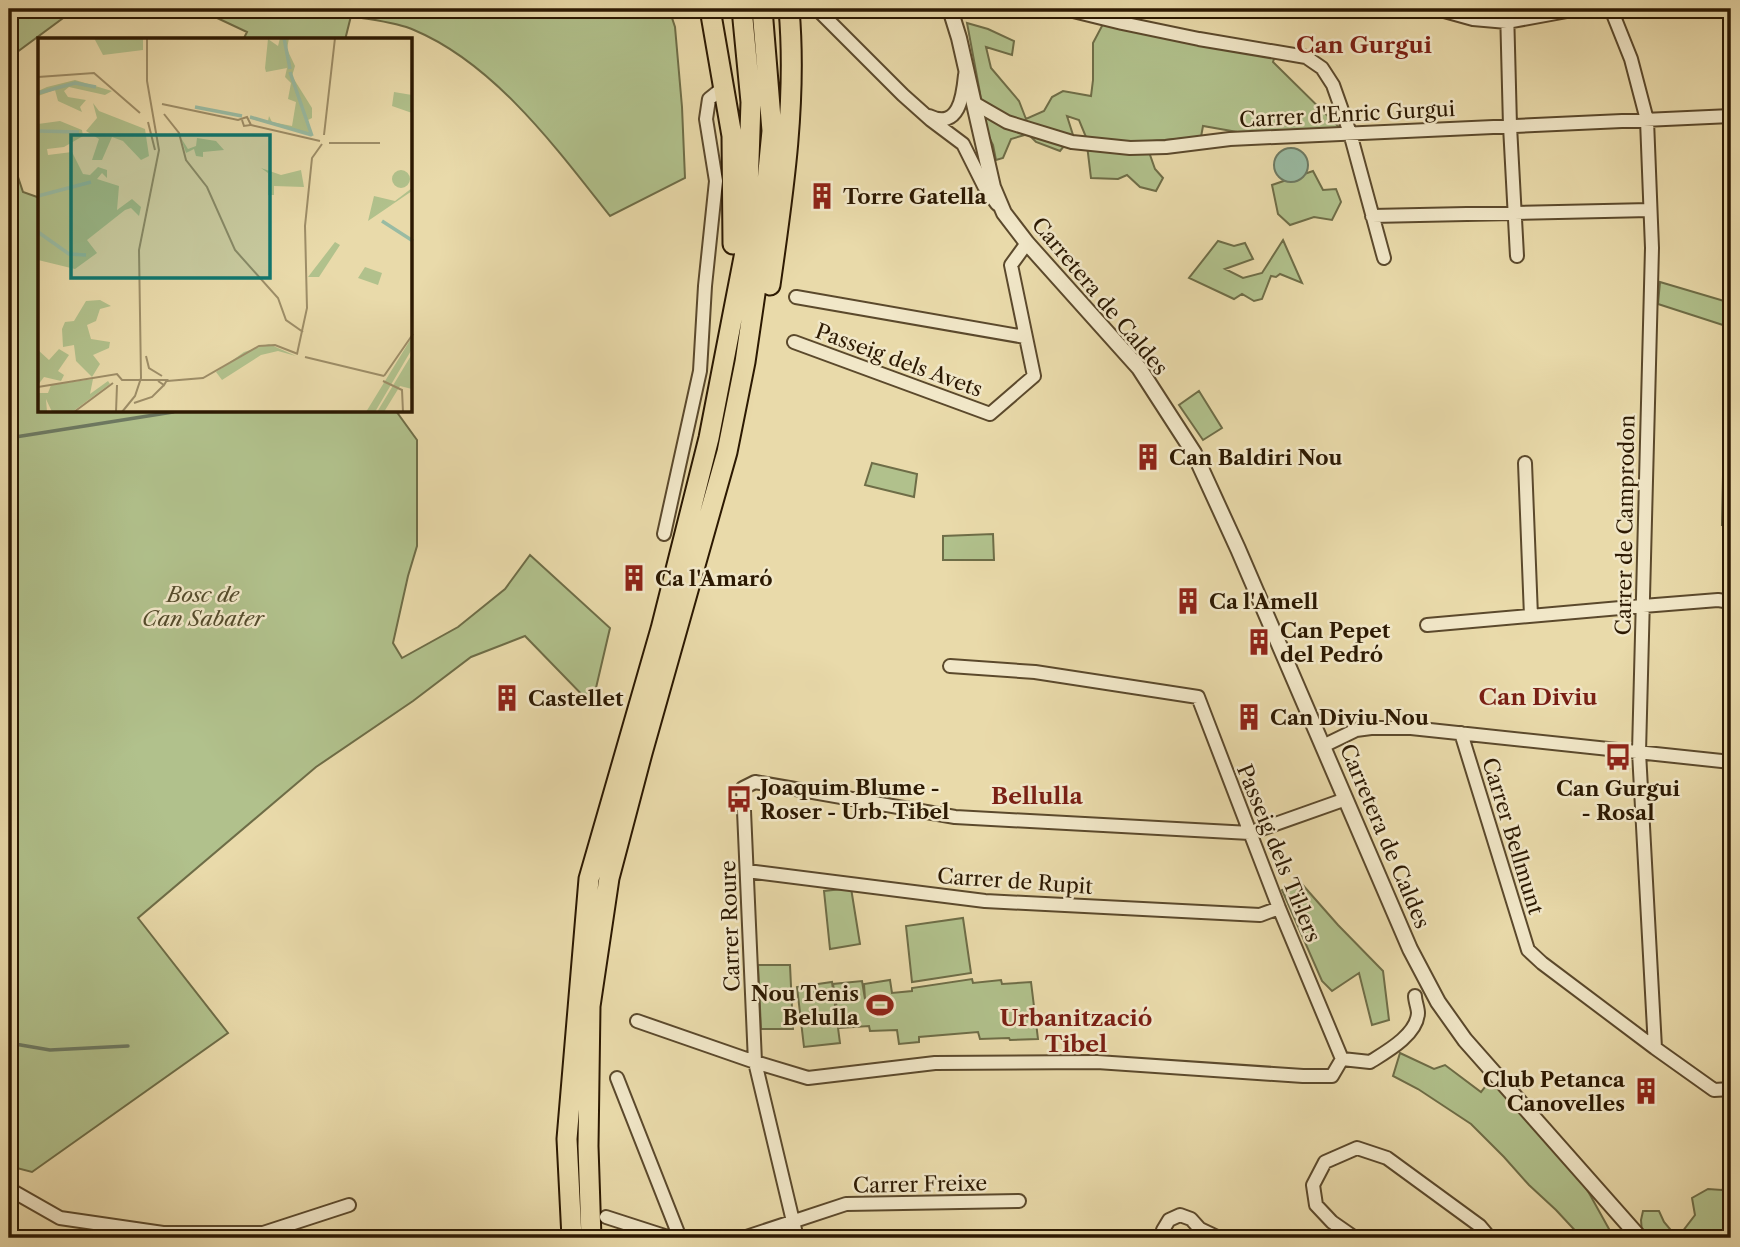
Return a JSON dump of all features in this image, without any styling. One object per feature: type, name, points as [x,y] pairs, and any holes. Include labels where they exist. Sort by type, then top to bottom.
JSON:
[{"type":"highway","points":[[709,438],[729,309],[734,227],[732,136],[710,9]]},
{"type":"highway","points":[[572,1238],[568,1139],[590,879],[661,629],[709,438],[746,247],[751,102],[742,9]]},
{"type":"highway","points":[[727,452],[745,362],[758,273],[772,131],[762,9]]},
{"type":"highway","points":[[591,1238],[588,1146],[590,1006],[609,878],[727,452],[749,387],[769,290],[782,201],[788,143],[791,32],[789,9]]},
{"type":"street","points":[[817,9],[922,112],[963,144],[984,186],[1004,213]]},
{"type":"street","name":"Carretera de Caldes","points":[[950,9],[993,187],[1004,213],[1027,243],[1139,368],[1194,453],[1410,949],[1438,1002],[1465,1040],[1640,1238]]},
{"type":"street","points":[[1065,9],[1199,39],[1306,58],[1322,68],[1333,85],[1350,133],[1384,258]]},
{"type":"street","points":[[1437,9],[1474,19],[1578,9]]},
{"type":"street","name":"Carrer de Camprodon","points":[[1611,9],[1631,59],[1647,120],[1652,248],[1639,752],[1655,1048]]},
{"type":"street","points":[[1507,15],[1517,256]]},
{"type":"street","points":[[922,112],[936,119],[949,118],[958,110],[963,96],[966,67]]},
{"type":"street","points":[[664,534],[700,371],[705,286],[716,181],[706,119],[709,99],[724,87]]},
{"type":"street","name":"Carrer d'Enric Gurgui","points":[[974,103],[1007,122],[1072,142],[1130,148],[1166,148],[1230,139],[1731,116]]},
{"type":"street","points":[[963,144],[978,141],[981,134]]},
{"type":"street","points":[[1372,216],[1650,210]]},
{"type":"street","points":[[796,297],[1026,337],[1011,265],[1027,243]]},
{"type":"street","name":"Passeig dels Avets","points":[[794,342],[990,414],[1034,376],[1026,337]]},
{"type":"street","points":[[1525,463],[1531,616]]},
{"type":"street","points":[[1427,625],[1718,600],[1731,602]]},
{"type":"street","name":"Passeig dels Til·lers","points":[[950,666],[1035,672],[1198,697],[1279,908],[1342,1059]]},
{"type":"street","points":[[1323,746],[1356,730],[1371,727],[1411,728],[1731,762],[1731,780]]},
{"type":"street","name":"Carrer Bellmunt","points":[[1461,733],[1528,950],[1655,1048]]},
{"type":"street","name":"Carrer Roure","points":[[797,1238],[755,1062],[743,788],[755,782],[955,817],[1250,833]]},
{"type":"street","points":[[1250,833],[1346,799]]},
{"type":"street","name":"Carrer de Rupit","points":[[747,871],[985,901],[1260,915],[1279,908]]},
{"type":"street","points":[[637,1021],[808,1078],[936,1063],[1097,1062],[1332,1076],[1342,1059],[1370,1062],[1396,1045],[1412,1029],[1418,1015],[1415,996]]},
{"type":"street","points":[[1655,1048],[1714,1090],[1731,1089]]},
{"type":"street","points":[[617,1078],[680,1238]]},
{"type":"street","points":[[1355,1238],[1332,1222],[1316,1205],[1312,1185],[1325,1162],[1357,1148],[1387,1158],[1480,1226],[1490,1238]]},
{"type":"street","points":[[9,1189],[60,1218],[163,1233],[263,1233],[349,1205]]},
{"type":"street","name":"Carrer Freixe","points":[[743,1238],[846,1204],[1019,1201]]},
{"type":"street","points":[[1166,1238],[1163,1230],[1169,1220],[1180,1215],[1191,1219],[1199,1234],[1219,1238]]},
{"type":"street","points":[[607,1217],[671,1238]]},
{"type":"green space","points":[[9,9],[92,9],[70,13],[9,58]]},
{"type":"green space","points":[[198,9],[669,9],[675,27],[685,178],[610,216],[546,137],[498,86],[444,45],[407,27],[351,16],[346,38],[244,38],[247,32]]},
{"type":"green space","points":[[967,23],[1014,41],[1012,55],[986,47],[991,68],[1019,101],[1026,119],[1044,111],[1052,97],[1063,91],[1091,96],[1093,43],[1103,24],[1275,56],[1273,62],[1341,129],[1243,133],[1203,126],[1201,137],[1153,141],[1149,152],[1155,169],[1163,178],[1156,191],[1140,187],[1127,175],[1118,179],[1091,178],[1086,137],[1079,120],[1067,116],[1073,135],[1060,151],[1036,142],[1028,134],[1011,139],[1003,158],[996,160],[993,145],[984,127]]},
{"type":"green space","name":"Bosc de Can Sabater","points":[[9,150],[23,192],[38,197],[38,413],[397,413],[417,440],[417,546],[393,643],[402,658],[458,627],[505,589],[530,555],[610,628],[592,705],[525,636],[471,657],[413,701],[316,767],[138,918],[228,1033],[32,1172],[9,1166]]},
{"type":"green space","points":[[1313,171],[1323,190],[1336,189],[1341,202],[1332,220],[1314,217],[1290,225],[1278,214],[1272,185]]},
{"type":"green space","points":[[1283,240],[1302,283],[1280,274],[1271,276],[1262,299],[1254,301],[1242,294],[1234,299],[1189,278],[1218,241],[1234,246],[1245,243],[1253,259],[1225,269],[1243,278],[1262,273]]},
{"type":"green space","points":[[1660,282],[1731,303],[1731,525],[1722,525],[1726,326],[1658,304]]},
{"type":"green space","points":[[1199,391],[1222,428],[1203,440],[1179,405]]},
{"type":"green space","points":[[872,463],[917,474],[914,497],[865,485]]},
{"type":"green space","points":[[993,534],[994,560],[943,560],[943,536]]},
{"type":"green space","points":[[1301,883],[1383,971],[1389,1020],[1372,1025],[1359,973],[1332,991],[1322,981],[1282,890]]},
{"type":"green space","points":[[851,888],[860,944],[830,949],[824,891]]},
{"type":"green space","points":[[963,918],[971,973],[912,982],[906,926]]},
{"type":"green space","points":[[758,965],[790,965],[793,1029],[761,1029]]},
{"type":"green space","points":[[972,979],[973,983],[1001,980],[1002,984],[1031,982],[1038,1039],[980,1039],[978,1032],[919,1037],[919,1042],[899,1044],[897,1030],[870,1031],[869,1026],[840,1028],[833,984],[862,981],[865,999],[864,984],[890,980],[892,993]]},
{"type":"green space","points":[[832,982],[840,1043],[804,1047],[797,987]]},
{"type":"green space","points":[[1400,1053],[1434,1069],[1445,1065],[1481,1092],[1492,1078],[1573,1169],[1614,1238],[1582,1238],[1471,1124],[1393,1076]]},
{"type":"green space","points":[[1731,1178],[1731,1238],[1656,1238],[1642,1232],[1643,1211],[1659,1211],[1674,1234],[1682,1232],[1695,1215],[1692,1198],[1708,1189],[1722,1190]]},
{"type":"shaded area","points":[[1291,148],[1303,153],[1308,165],[1303,177],[1291,182],[1279,177],[1274,165],[1279,153]]},
{"type":"waterway","points":[[9,438],[167,413]]},
{"type":"waterway","points":[[9,1043],[50,1050],[128,1046]]},
{"type":"place","name":"Torre Gatella","points":[[822,196]]},
{"type":"place","name":"Can Baldiri Nou","points":[[1148,457]]},
{"type":"place","name":"Ca l'Amaró","points":[[634,578]]},
{"type":"place","name":"Ca l'Amell","points":[[1188,601]]},
{"type":"place","name":"Can Pepet del Pedró","points":[[1259,642]]},
{"type":"place","name":"Castellet","points":[[507,698]]},
{"type":"place","name":"Can Diviu Nou","points":[[1249,717]]},
{"type":"place","name":"Can Gurgui - Rosal","points":[[1618,757]]},
{"type":"place","name":"Joaquim Blume - Roser - Urb. Tibel","points":[[739,799]]},
{"type":"place","name":"Nou Tenis Belulla","points":[[880,1005]]},
{"type":"place","name":"Club Petanca Canovelles","points":[[1646,1091]]},
{"type":"district","name":"Can Gurgui","points":[[1364,45]]},
{"type":"district","name":"Can Diviu","points":[[1538,697]]},
{"type":"district","name":"Bellulla","points":[[1037,796]]},
{"type":"district","name":"Urbanització Tibel","points":[[1076,1031]]}]
